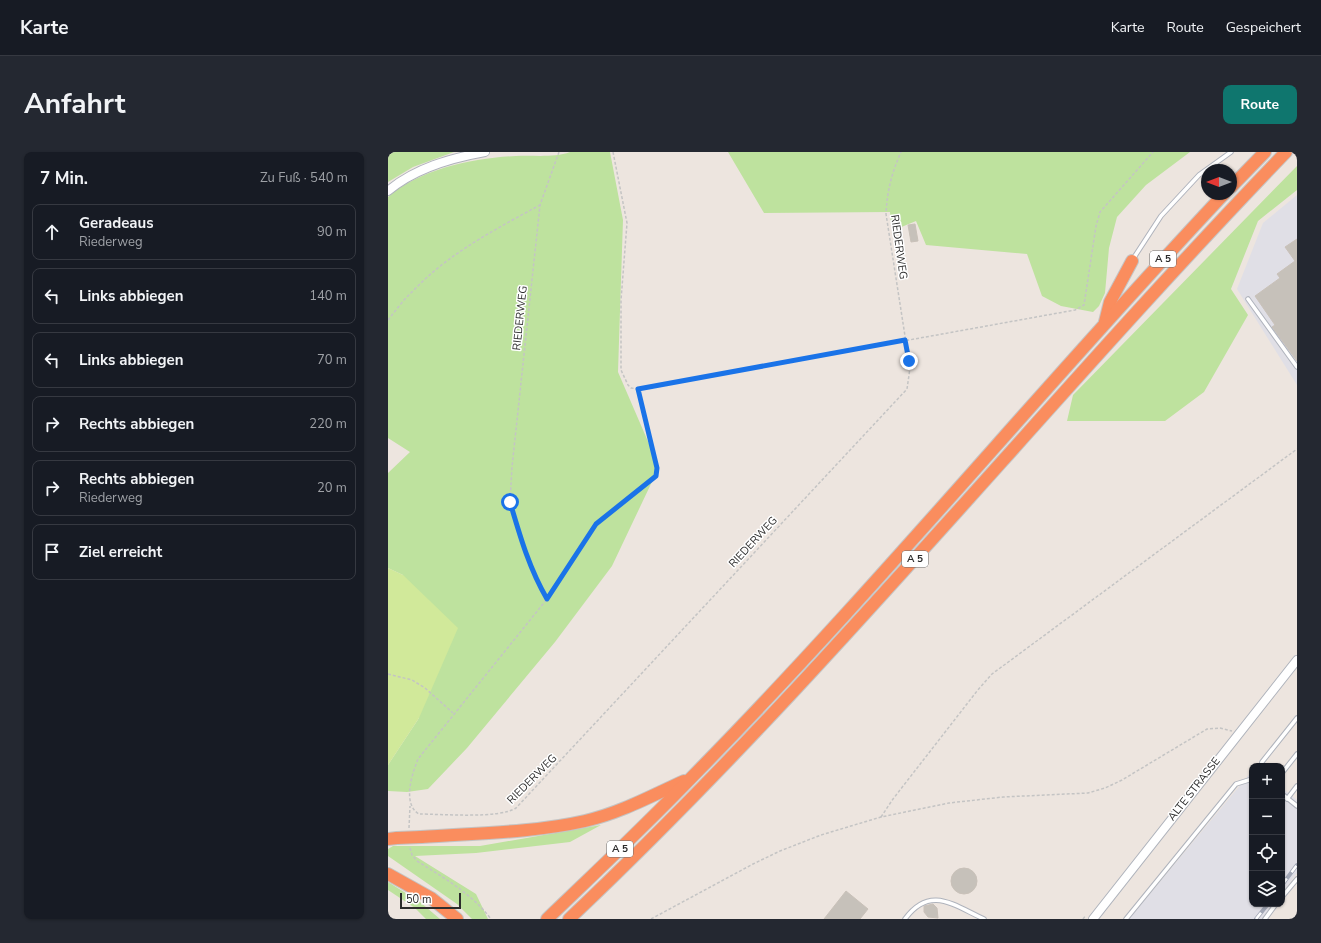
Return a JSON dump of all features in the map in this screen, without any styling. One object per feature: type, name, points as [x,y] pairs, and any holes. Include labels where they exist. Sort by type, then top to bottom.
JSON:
[{"type":"highway","points":[[1237,181],[1265,152]]},
{"type":"highway","name":"A 5","points":[[569,919],[677,813],[830,653],[1132,317],[1286,152]]},
{"type":"highway","name":"A 5","points":[[547,919],[692,778],[890,565],[1219,200]]},
{"type":"highway","points":[[1104,326],[1110,302],[1132,261]]},
{"type":"highway","points":[[392,838],[421,838],[538,828],[585,821],[632,806],[692,778]]},
{"type":"highway","points":[[388,874],[431,898],[457,919]]},
{"type":"street","points":[[388,191],[409,176],[434,165],[463,156],[485,152]]},
{"type":"street","name":"ALTE STRASSE","points":[[1093,919],[1297,660]]},
{"type":"lane","points":[[1132,261],[1160,216],[1199,175],[1231,152]]},
{"type":"lane","points":[[1248,299],[1297,367]]},
{"type":"lane","points":[[1262,763],[1297,718]]},
{"type":"lane","points":[[1285,769],[1297,754]]},
{"type":"lane","points":[[1126,919],[1236,784],[1249,780]]},
{"type":"lane","points":[[1297,786],[1287,798],[1297,806]]},
{"type":"lane","points":[[1285,893],[1297,879]]},
{"type":"lane","points":[[905,919],[913,908],[926,900],[939,900],[984,919]]},
{"type":"lane","points":[[1264,919],[1274,907]]},
{"type":"path","name":"RIEDERWEG","points":[[547,599],[536,579],[524,548],[510,502],[513,459],[540,205],[559,152]]},
{"type":"path","points":[[613,152],[627,223],[620,300],[621,370],[628,385],[631,388],[638,389],[1075,310],[1084,305],[1096,226],[1100,212],[1154,152]]},
{"type":"path","name":"RIEDERWEG","points":[[410,804],[413,810],[420,814],[494,814],[509,812],[529,796],[907,389],[910,368],[886,214],[886,197],[893,170],[901,152]]},
{"type":"path","points":[[388,320],[414,289],[448,261],[478,239],[540,205]]},
{"type":"path","points":[[409,832],[413,773],[418,759],[547,599],[596,524],[656,476],[657,468],[638,389]]},
{"type":"path","points":[[881,817],[893,799],[972,697],[992,674],[1297,449]]},
{"type":"path","points":[[388,674],[412,680],[425,688],[454,714]]},
{"type":"path","points":[[651,919],[780,851],[821,835],[881,817],[949,803],[1003,797],[1088,793],[1105,788],[1122,780],[1207,729],[1225,729],[1237,735]]},
{"type":"path","points":[[410,845],[412,855],[417,861],[461,888],[480,905],[491,919]]},
{"type":"shaded area","points":[[1297,195],[1297,385],[1237,289],[1263,223]]},
{"type":"shaded area","points":[[1249,775],[1249,907],[1271,907],[1262,919],[1129,919]]},
{"type":"shaded area","points":[[1285,790],[1297,800],[1297,873],[1285,889]]},
{"type":"green space","points":[[388,152],[454,152],[413,167],[388,182]]},
{"type":"green space","points":[[570,152],[610,152],[623,220],[618,372],[659,467],[612,566],[555,642],[467,748],[428,789],[407,792],[388,791],[388,765],[419,718],[403,575],[388,568],[388,473],[410,452],[388,438],[388,197],[401,187],[431,172],[465,162],[500,157],[551,156]]},
{"type":"green space","points":[[728,152],[1190,152],[1146,185],[1117,217],[1109,248],[1105,293],[1099,306],[1093,312],[1061,306],[1042,296],[1027,254],[926,245],[916,221],[899,228],[891,224],[890,212],[764,213]]},
{"type":"green space","points":[[1297,166],[1297,190],[1258,221],[1231,289],[1248,315],[1204,392],[1165,421],[1067,421],[1073,395]]},
{"type":"green space","points":[[388,568],[403,575],[458,628],[419,718],[388,765]]},
{"type":"green space","points":[[601,825],[570,842],[476,853],[415,856],[476,894],[488,919],[472,919],[457,904],[388,856],[388,849],[393,846],[480,846]]},
{"type":"green space","points":[[388,882],[420,902],[440,919],[426,919],[415,908],[388,890]]},
{"type":"building","points":[[915,224],[918,241],[911,242],[908,225]]},
{"type":"building","points":[[1297,239],[1297,361],[1272,327],[1275,325],[1255,296],[1280,278],[1277,274],[1295,261],[1285,247]]},
{"type":"building","points":[[964,868],[974,871],[977,881],[974,891],[964,894],[954,891],[951,881],[954,871]]},
{"type":"building","points":[[846,891],[868,909],[860,919],[824,919]]},
{"type":"building","points":[[933,904],[937,908],[938,918],[928,917],[924,912],[924,906]]},
{"type":"railway","points":[[1285,881],[1297,865]]},
{"type":"railway","points":[[1256,919],[1266,907]]},
{"type":"route","points":[[510,502],[522,542],[536,579],[547,599],[563,571],[583,546],[596,524],[656,476],[657,468],[638,389],[905,340],[909,361]]}]
